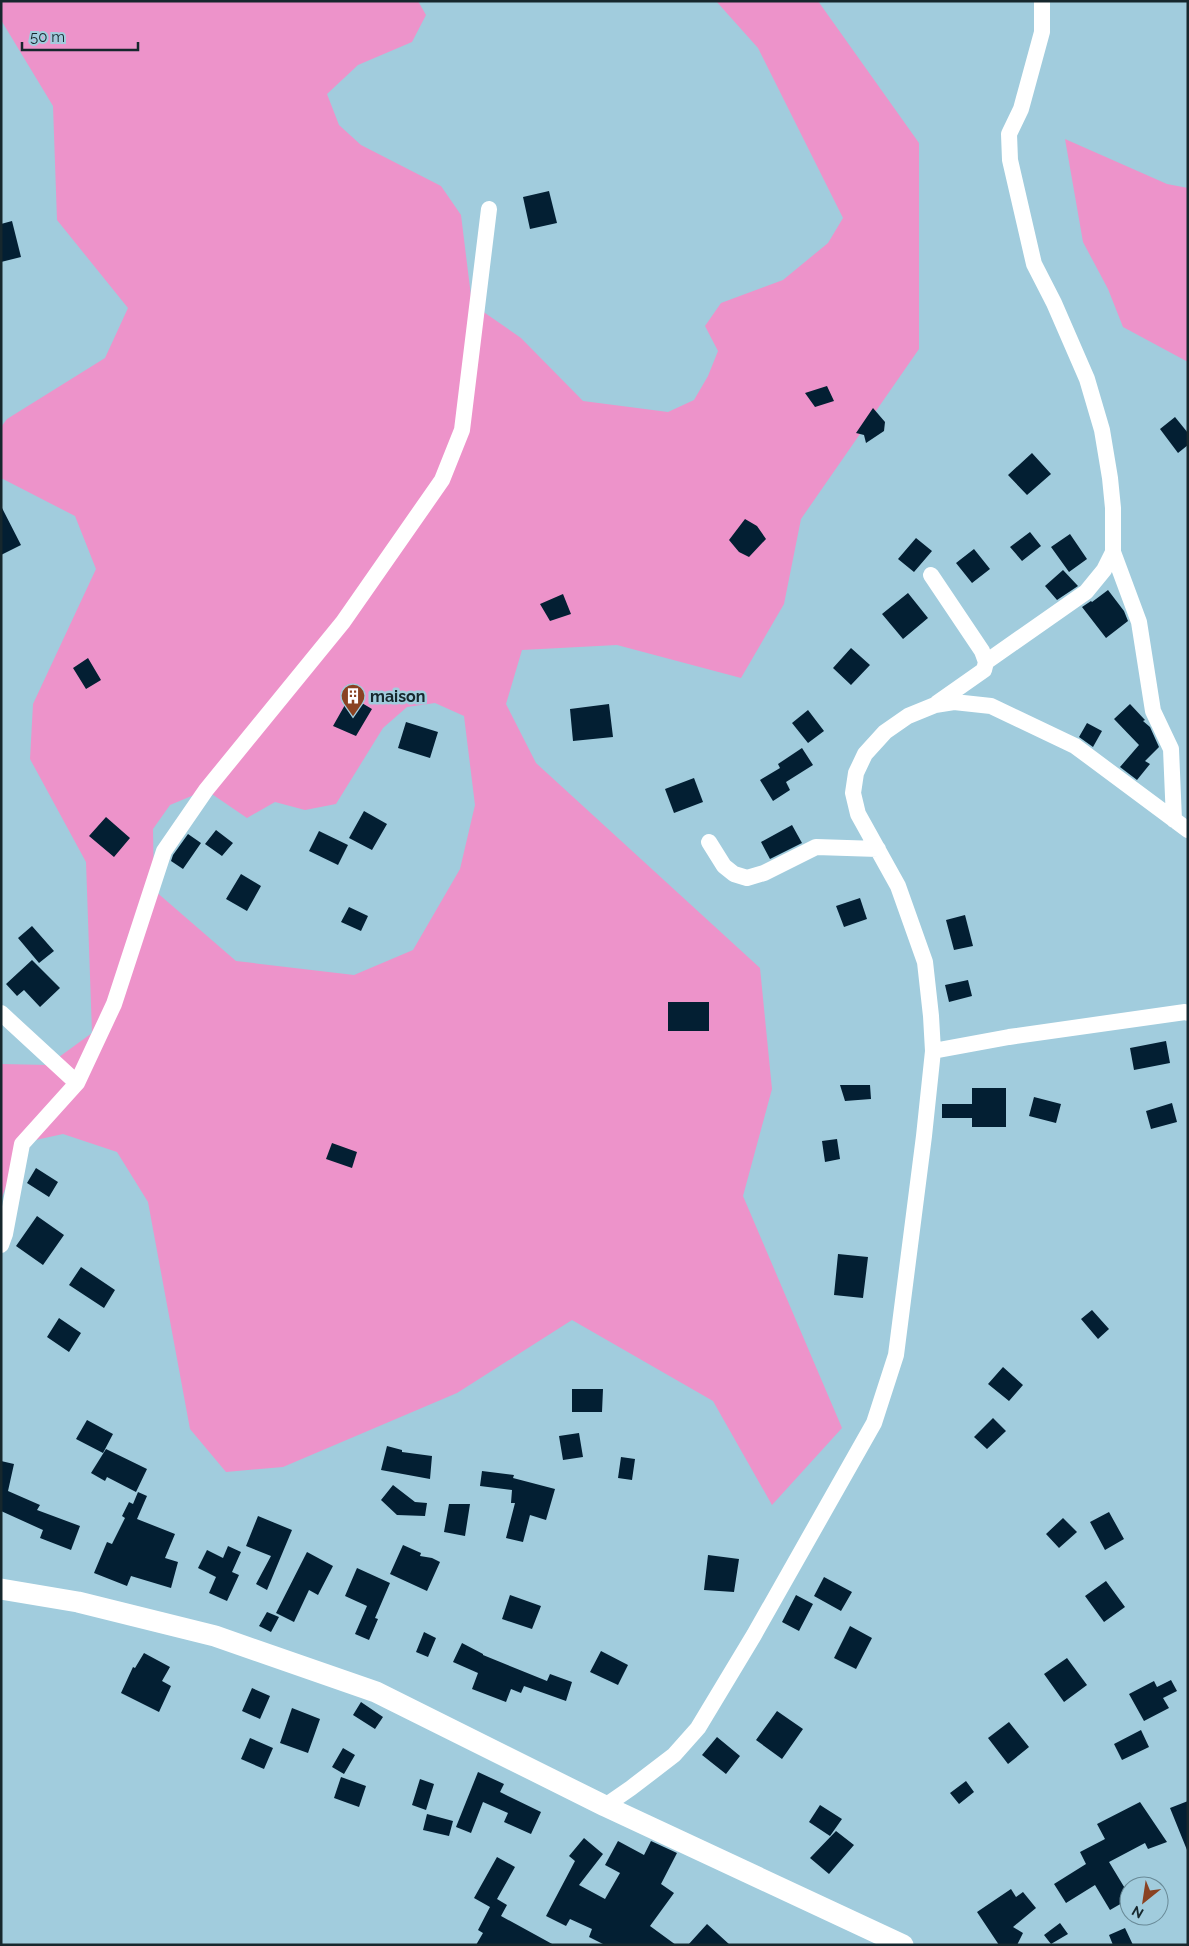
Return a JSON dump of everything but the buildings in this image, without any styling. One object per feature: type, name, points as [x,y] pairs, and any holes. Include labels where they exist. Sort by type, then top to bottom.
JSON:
[{"type":"street","points":[[1042,1],[1042,32],[1022,109],[1009,134],[1010,160],[1034,264],[1054,303],[1087,379],[1102,430],[1111,486],[1113,552],[1139,622],[1153,711],[1171,749],[1174,820]]},
{"type":"street","points":[[1,1245],[5,1234],[22,1144],[77,1083],[114,1004],[164,851],[206,790],[344,622],[442,480],[462,430],[489,209]]},
{"type":"street","points":[[986,662],[1086,592],[1104,570],[1113,552]]},
{"type":"street","points":[[931,574],[982,651],[986,662],[984,670],[935,705]]},
{"type":"street","points":[[605,1806],[674,1755],[698,1728],[754,1635],[874,1423],[896,1355],[923,1144],[932,1051],[931,1016],[925,962],[898,886],[858,814],[852,793],[856,772],[865,754],[886,732],[908,716],[935,705],[954,702],[991,706],[1075,746],[1188,830]]},
{"type":"street","points":[[709,842],[724,866],[734,874],[747,878],[764,873],[816,847],[878,849]]},
{"type":"street","points":[[1,1013],[77,1083]]},
{"type":"street","points":[[932,1051],[1009,1037],[1188,1013]]},
{"type":"street","points":[[1,1589],[78,1602],[215,1636],[376,1692],[605,1806],[903,1945]]},
{"type":"shaded area","points":[[1,1],[418,1],[426,15],[412,42],[358,65],[327,94],[339,125],[361,145],[441,186],[461,215],[472,304],[521,338],[583,401],[668,412],[694,400],[708,376],[718,351],[705,326],[721,303],[783,280],[828,243],[843,218],[758,48],[716,1],[818,1],[919,143],[919,349],[801,519],[784,604],[741,678],[617,645],[522,650],[506,704],[536,763],[760,968],[772,1089],[743,1196],[842,1428],[772,1505],[713,1401],[572,1320],[457,1393],[283,1467],[226,1472],[190,1429],[148,1202],[117,1152],[63,1134],[22,1143],[1,1200],[1,1064],[48,1065],[92,1033],[86,862],[30,759],[33,704],[96,569],[75,516],[1,478],[1,427],[7,419],[105,358],[128,308],[57,220],[53,106],[1,20]],"holes":[[[435,703],[464,716],[475,805],[460,869],[413,950],[354,975],[236,961],[154,890],[153,829],[170,805],[206,790],[247,818],[275,802],[305,810],[336,804],[383,728],[407,707]]]},
{"type":"shaded area","points":[[1065,139],[1167,184],[1188,188],[1188,362],[1123,327],[1108,289],[1083,242]]},
{"type":"place","name":"maison","points":[[353,717]]}]
